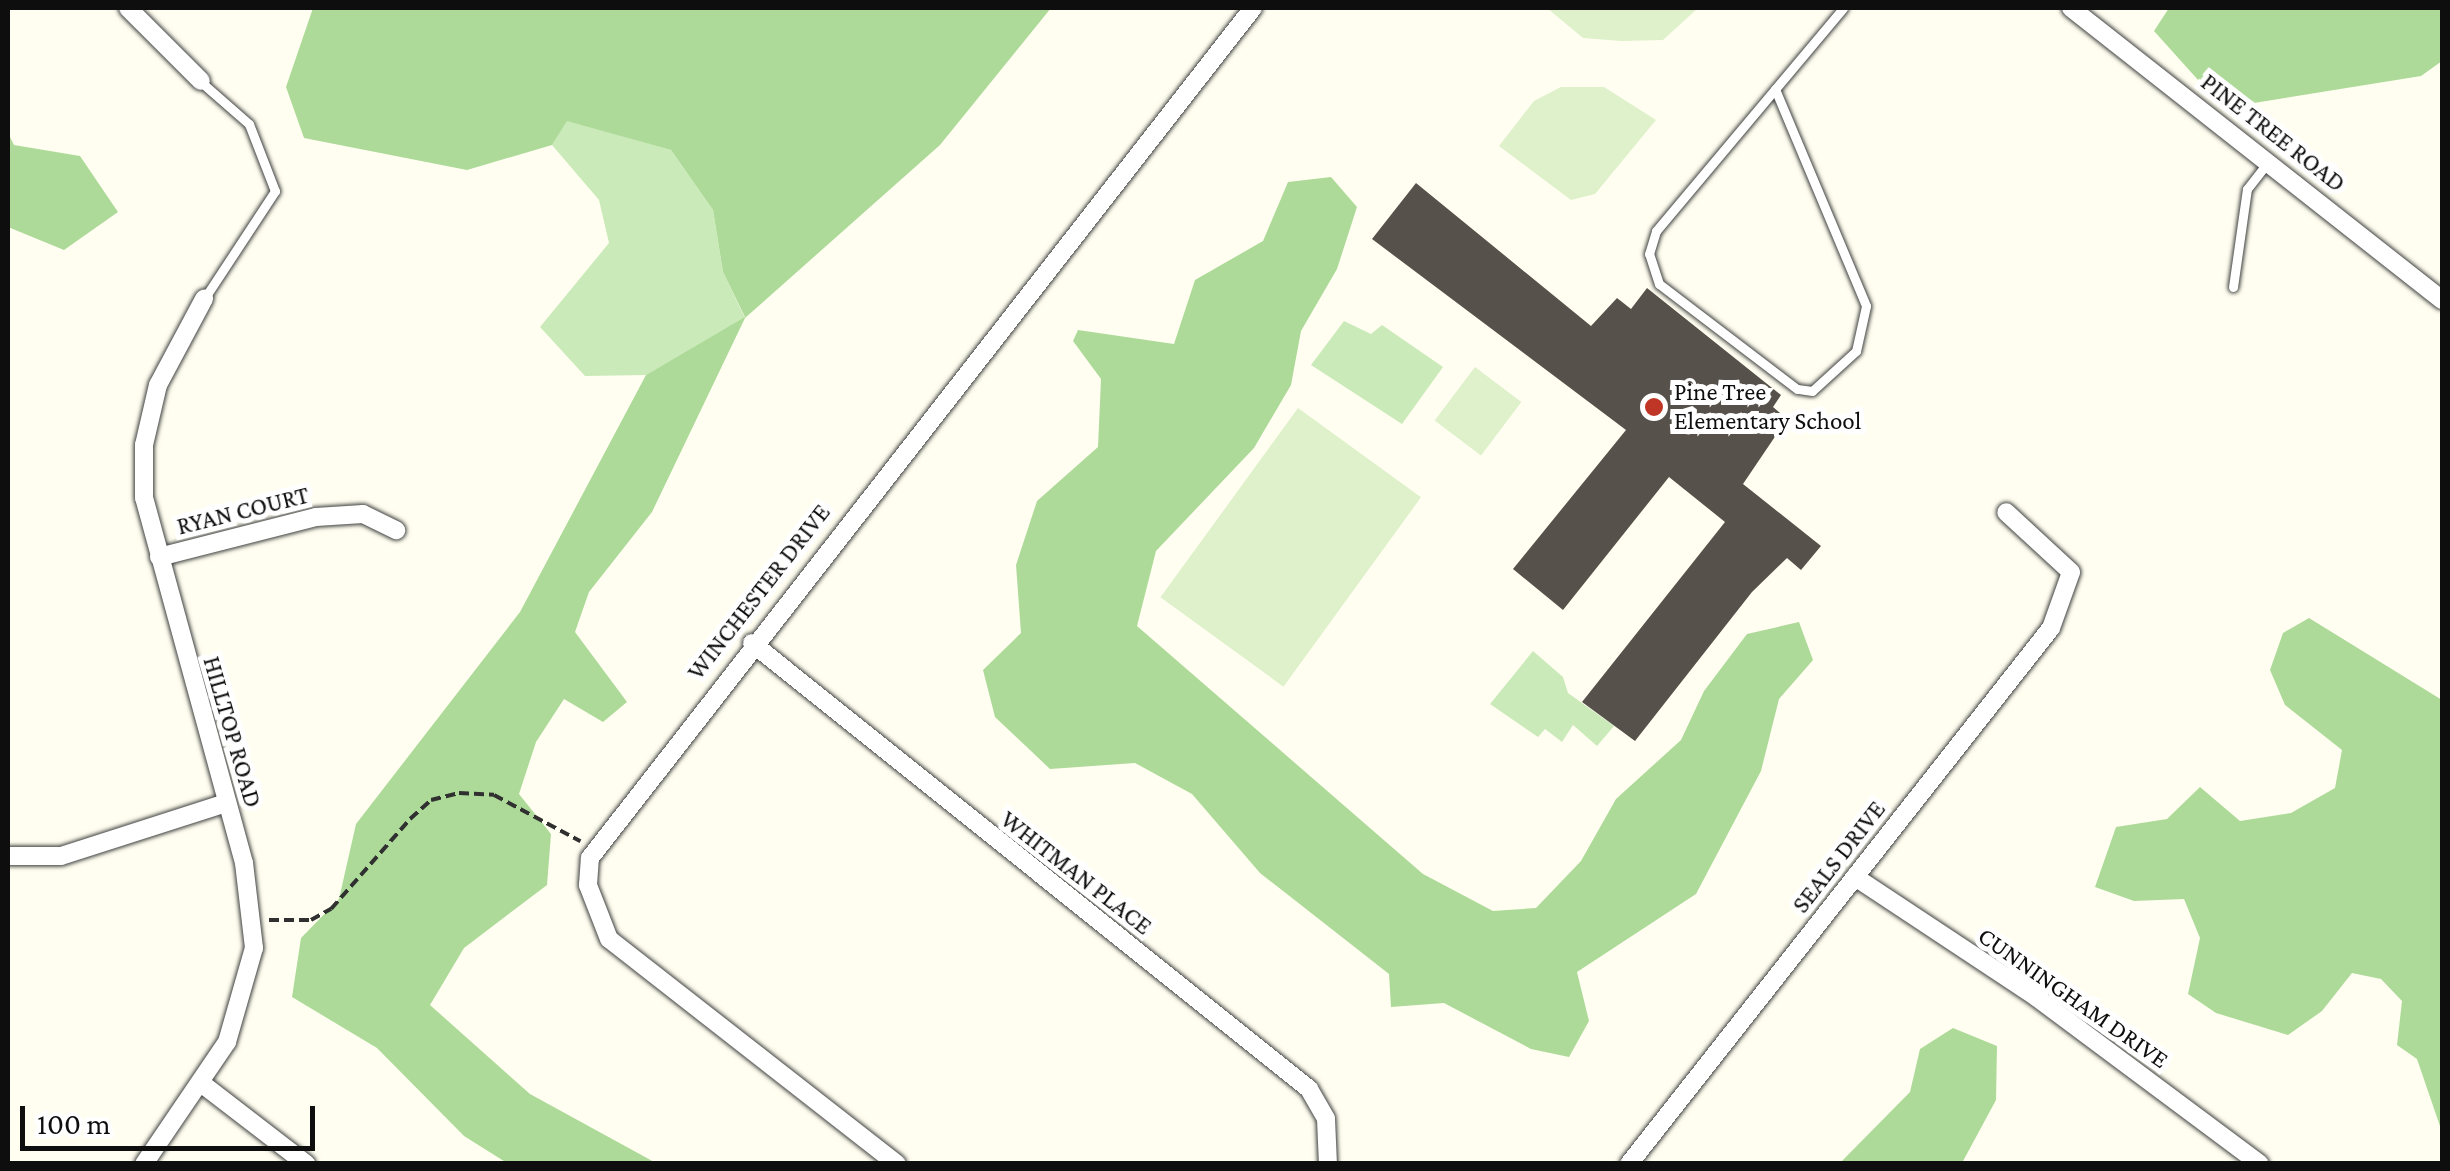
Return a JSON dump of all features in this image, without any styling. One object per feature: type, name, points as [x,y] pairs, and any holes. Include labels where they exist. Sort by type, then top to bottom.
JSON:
[{"type":"street","points":[[128,8],[201,81]]},
{"type":"street","name":"WINCHESTER DRIVE","points":[[593,850],[1253,8]]},
{"type":"street","name":"PINE TREE ROAD","points":[[2070,8],[2270,160],[2442,300]]},
{"type":"street","name":"HILLTOP ROAD","points":[[144,1164],[201,1083],[244,1003],[254,919],[144,498],[144,446],[158,385],[204,299]]},
{"type":"street","name":"SEALS DRIVE","points":[[1629,1164],[2051,628],[2071,572],[2006,512]]},
{"type":"street","name":"RYAN COURT","points":[[159,557],[316,517],[362,514],[396,530]]},
{"type":"street","name":"WHITMAN PLACE","points":[[752,643],[1309,1089],[1326,1119],[1328,1164]]},
{"type":"street","points":[[8,856],[62,856],[226,803]]},
{"type":"street","points":[[593,850],[588,884],[609,939],[897,1164]]},
{"type":"street","name":"CUNNINGHAM DRIVE","points":[[1855,876],[2260,1164]]},
{"type":"street","points":[[201,1083],[306,1164]]},
{"type":"lane","points":[[1776,88],[1866,306],[1856,351],[1812,391],[1796,389],[1659,284],[1649,254],[1656,231],[1843,8]]},
{"type":"lane","points":[[201,81],[250,124],[275,191],[204,299]]},
{"type":"lane","points":[[2233,287],[2247,189],[2270,160]]},
{"type":"path","points":[[254,919],[311,920],[332,909],[410,818],[431,800],[458,793],[494,794],[593,850]]},
{"type":"green space","points":[[313,8],[1051,8],[940,145],[745,318],[652,512],[589,592],[575,632],[627,702],[603,722],[564,699],[536,742],[519,794],[551,834],[547,885],[464,948],[430,1005],[530,1094],[656,1163],[507,1163],[464,1136],[377,1048],[292,997],[301,938],[339,899],[356,824],[520,612],[646,375],[745,317],[723,272],[713,210],[671,150],[567,121],[552,145],[467,170],[304,138],[286,87]]},
{"type":"green space","points":[[1547,8],[1698,8],[1663,40],[1621,41],[1583,38]]},
{"type":"green space","points":[[2169,8],[2442,8],[2442,61],[2421,76],[2254,103],[2199,81],[2154,31]]},
{"type":"green space","points":[[1561,87],[1604,87],[1656,120],[1595,194],[1571,200],[1499,146],[1534,101]]},
{"type":"green space","points":[[567,120],[671,150],[713,210],[723,272],[745,318],[646,375],[585,376],[540,327],[609,243],[599,200],[552,145]]},
{"type":"green space","points":[[8,133],[14,145],[80,156],[118,212],[64,250],[8,227]]},
{"type":"green space","points":[[1331,177],[1357,207],[1337,269],[1301,331],[1291,385],[1254,448],[1156,551],[1137,626],[1423,874],[1493,911],[1536,908],[1581,861],[1616,799],[1681,740],[1704,691],[1747,634],[1799,622],[1813,660],[1779,699],[1761,771],[1696,894],[1577,972],[1589,1021],[1569,1057],[1531,1049],[1444,1003],[1391,1007],[1389,974],[1260,873],[1192,794],[1135,763],[1050,769],[995,717],[983,670],[1021,633],[1016,565],[1037,501],[1098,447],[1101,379],[1073,341],[1078,330],[1174,344],[1195,280],[1263,241],[1288,182]]},
{"type":"green space","points":[[1344,321],[1371,334],[1382,325],[1443,367],[1402,424],[1311,365]]},
{"type":"green space","points":[[1475,367],[1521,402],[1481,455],[1435,421]]},
{"type":"green space","points":[[1298,408],[1421,497],[1283,687],[1160,597]]},
{"type":"green space","points":[[2309,618],[2442,700],[2442,1132],[2417,1059],[2397,1045],[2402,1001],[2381,979],[2352,973],[2322,1011],[2288,1035],[2216,1013],[2188,994],[2200,938],[2184,899],[2134,901],[2095,887],[2116,827],[2167,819],[2200,787],[2240,821],[2291,813],[2335,788],[2342,750],[2285,705],[2270,670],[2283,633]]},
{"type":"green space","points":[[1533,651],[1563,677],[1568,693],[1614,726],[1597,746],[1573,725],[1562,742],[1545,729],[1538,737],[1490,704]]},
{"type":"green space","points":[[1953,1028],[1997,1046],[1996,1100],[1962,1163],[1840,1163],[1910,1092],[1920,1049]]},
{"type":"building","points":[[1416,183],[1591,326],[1617,298],[1631,309],[1647,288],[1781,395],[1773,407],[1787,419],[1743,484],[1821,546],[1801,570],[1787,558],[1752,592],[1635,741],[1582,702],[1725,522],[1669,477],[1563,610],[1513,569],[1626,430],[1372,239]]},
{"type":"place","name":"Pine Tree Elementary School","points":[[1654,407]]}]
